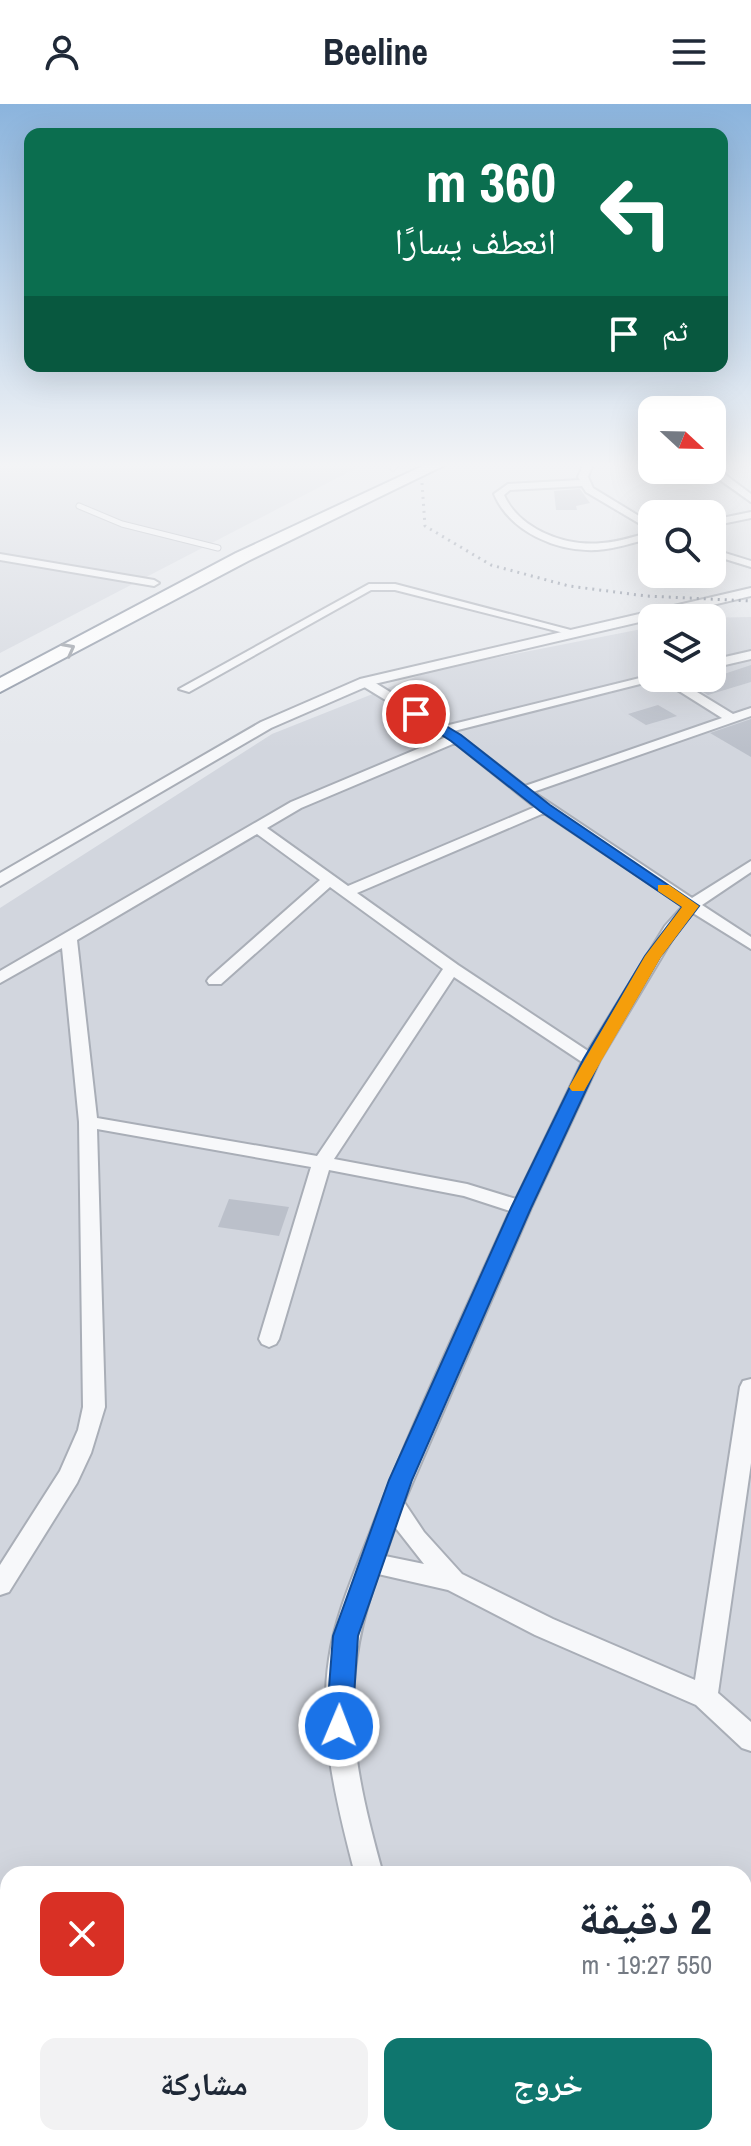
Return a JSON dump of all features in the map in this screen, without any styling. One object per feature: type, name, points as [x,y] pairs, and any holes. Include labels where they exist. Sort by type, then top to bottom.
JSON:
[{"type":"highway","points":[[126,597],[199,558]]},
{"type":"highway","points":[[0,686],[240,558]]},
{"type":"street","points":[[8,558],[154,583]]},
{"type":"street","points":[[185,689],[369,587],[379,586],[576,633]]},
{"type":"street","points":[[0,881],[266,725],[365,682],[751,592]]},
{"type":"street","points":[[726,661],[751,655]]},
{"type":"street","points":[[365,682],[456,738],[545,808],[751,944]]},
{"type":"street","points":[[442,730],[638,682]]},
{"type":"street","points":[[689,692],[732,719]]},
{"type":"street","points":[[523,791],[751,712]]},
{"type":"street","points":[[0,978],[296,805],[456,738]]},
{"type":"street","points":[[349,891],[545,808]]},
{"type":"street","points":[[256,827],[452,968],[591,1060]]},
{"type":"street","points":[[367,1866],[351,1808],[339,1726],[345,1636],[393,1504],[521,1208],[591,1060],[653,956],[691,906],[751,865]]},
{"type":"street","points":[[215,981],[330,879]]},
{"type":"street","points":[[0,1585],[90,1434],[94,1407],[88,1122],[69,939]]},
{"type":"street","points":[[269,1339],[321,1164],[452,968]]},
{"type":"street","points":[[88,1122],[454,1187],[521,1208]]},
{"type":"street","points":[[705,1697],[751,1387]]},
{"type":"street","points":[[393,1504],[416,1539],[453,1581]]},
{"type":"street","points":[[372,1563],[453,1581],[544,1627],[705,1697],[751,1739]]},
{"type":"shaded area","points":[[0,558],[182,558],[0,653]]},
{"type":"shaded area","points":[[726,617],[751,617],[751,1866],[0,1866],[0,908],[272,734],[433,670],[638,630],[638,692],[726,692]]},
{"type":"building","points":[[751,665],[751,682],[726,690],[726,673]]},
{"type":"building","points":[[658,705],[677,716],[646,725],[628,714]]},
{"type":"building","points":[[751,719],[751,757],[710,733]]},
{"type":"building","points":[[229,1199],[289,1207],[279,1236],[218,1227]]},
{"type":"railway","points":[[480,558],[491,565],[569,586],[646,596],[751,601]]},
{"type":"slow traffic","points":[[578,1087],[653,956],[691,906],[664,888]]},
{"type":"route","points":[[339,1726],[345,1636],[401,1480],[521,1208],[591,1060],[653,956],[691,906],[545,808],[456,738],[416,714]]}]
